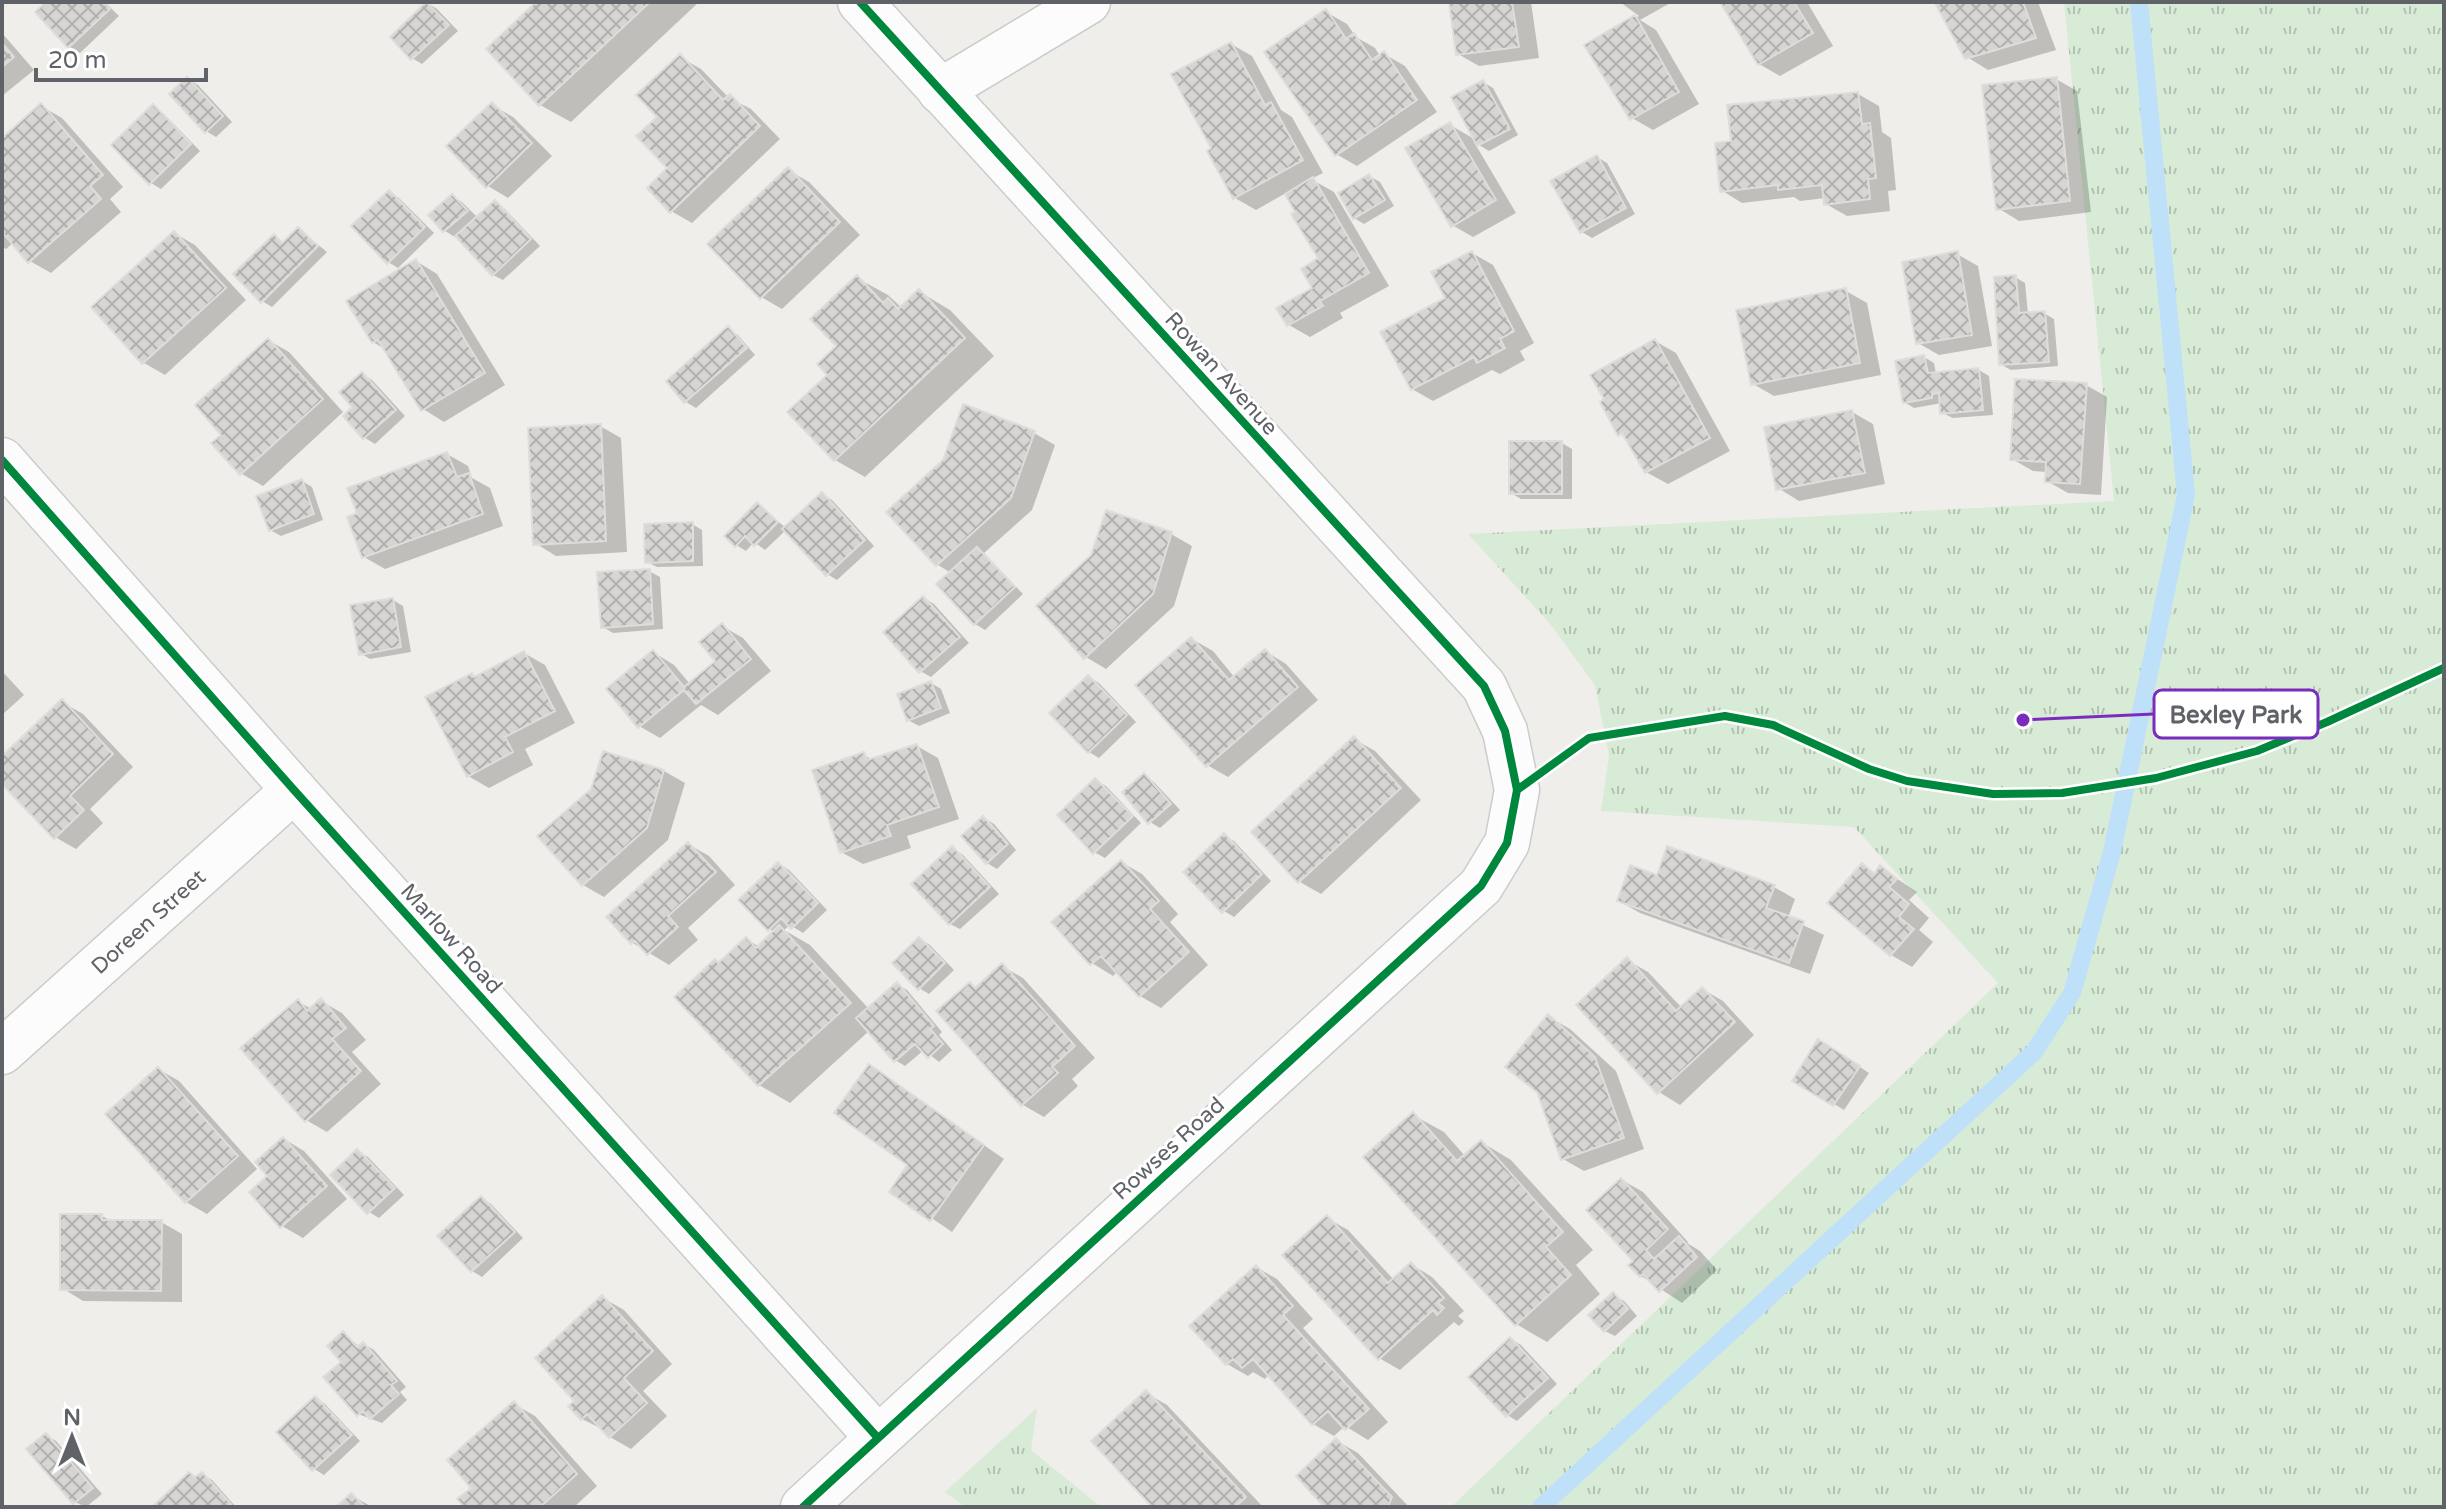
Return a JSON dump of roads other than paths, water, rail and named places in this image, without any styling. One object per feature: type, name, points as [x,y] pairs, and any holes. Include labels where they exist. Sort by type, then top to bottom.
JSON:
[{"type":"street","name":"Rowan Avenue","points":[[860,2],[1484,686],[1505,731],[1517,790]]},
{"type":"street","points":[[940,91],[1088,2]]},
{"type":"street","name":"Marlow Road","points":[[2,460],[294,790],[878,1438]]},
{"type":"street","name":"Doreen Street","points":[[2,1052],[294,790]]},
{"type":"street","name":"Rowses Road","points":[[803,1507],[1481,886],[1507,843],[1517,790]]},
{"type":"waterway","points":[[1541,1507],[2034,1052],[2072,993],[2112,852],[2186,495],[2139,2]]},
{"type":"place","name":"Bexley Park","points":[[2023,720]]}]
